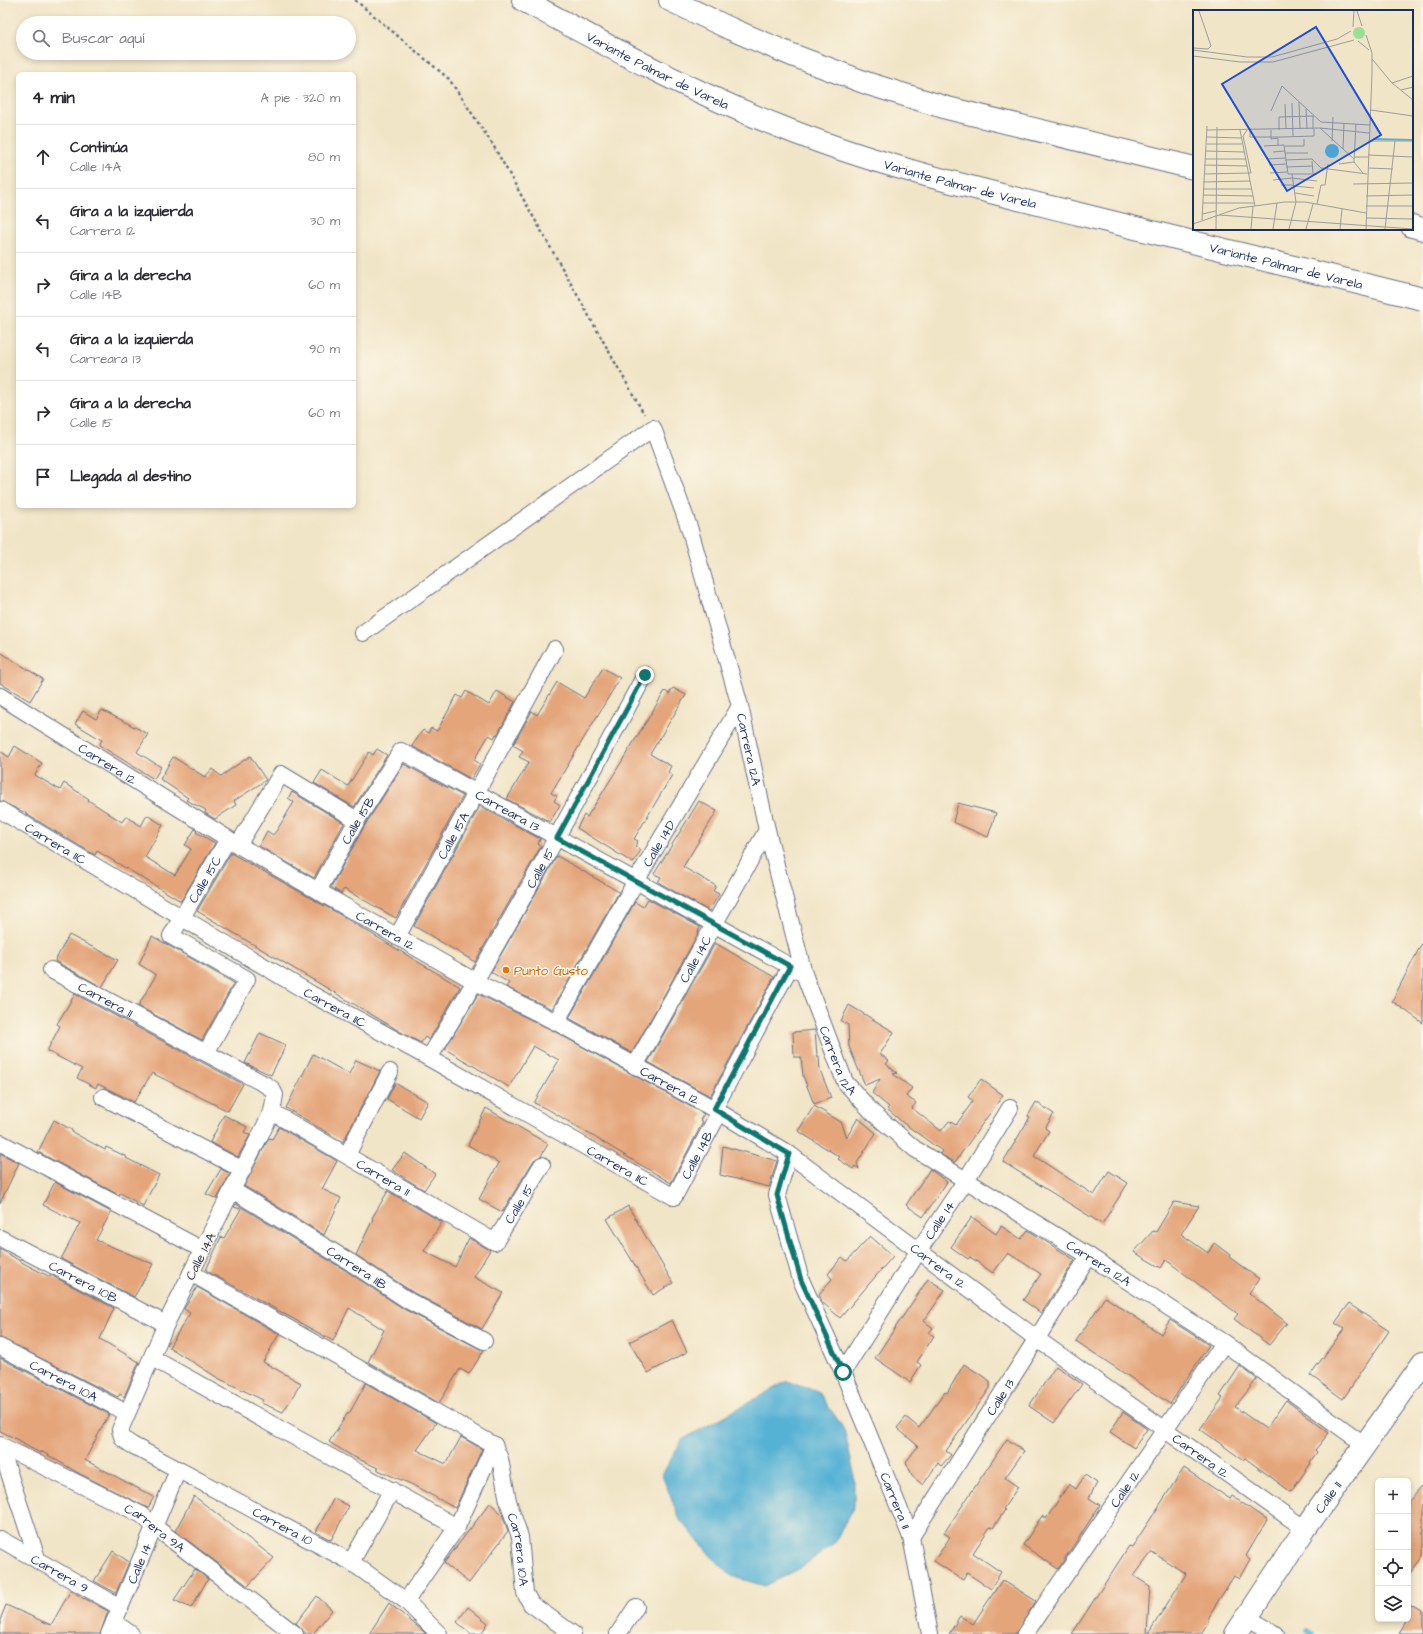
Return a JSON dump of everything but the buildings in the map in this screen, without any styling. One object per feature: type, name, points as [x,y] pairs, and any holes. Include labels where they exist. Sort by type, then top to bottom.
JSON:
[{"type":"main road","name":"Variante Palmar de Varela","points":[[523,0],[635,62],[708,97],[777,126],[858,155],[940,180],[1423,299]]},
{"type":"main road","points":[[670,0],[731,29],[792,55],[869,84],[947,108],[1193,168]]},
{"type":"main road","points":[[1413,226],[1423,229]]},
{"type":"main road","name":"Calle 11","points":[[1241,1626],[1305,1529],[1423,1363]]},
{"type":"street","points":[[363,633],[653,428]]},
{"type":"street","name":"Carrera 12A","points":[[653,428],[689,527],[740,706],[766,830],[804,974],[845,1082],[873,1113],[915,1149],[1089,1256],[1224,1343],[1365,1445]]},
{"type":"street","name":"Calle 15A","points":[[397,937],[555,649]]},
{"type":"street","name":"Calle 15","points":[[429,1058],[476,982],[557,838],[645,675]]},
{"type":"street","name":"Carrera 12","points":[[0,696],[233,842],[476,982],[556,1022],[716,1111],[789,1154],[1037,1339],[1305,1529]]},
{"type":"street","name":"Calle 14D","points":[[556,1022],[636,881],[740,706]]},
{"type":"street","name":"Carreara 13","points":[[401,751],[804,974]]},
{"type":"street","name":"Calle 15B","points":[[318,891],[357,820],[401,751]]},
{"type":"street","name":"Calle 15C","points":[[206,1053],[247,979],[171,936],[181,918],[281,774],[357,820]]},
{"type":"street","name":"Carrera 11C","points":[[0,810],[311,994],[429,1058],[674,1197]]},
{"type":"street","name":"Calle 14C","points":[[635,1066],[766,830]]},
{"type":"street","name":"Calle 14B","points":[[674,1197],[790,966]]},
{"type":"street","name":"Carrera 11","points":[[51,970],[266,1085]]},
{"type":"street","points":[[347,1155],[390,1072]]},
{"type":"street","name":"Calle 14A","points":[[120,1430],[166,1324],[272,1112],[275,1095],[272,1089],[266,1085]]},
{"type":"street","points":[[103,1097],[243,1170]]},
{"type":"street","name":"Calle 14","points":[[843,1372],[918,1250],[966,1180],[1010,1108]]},
{"type":"street","name":"Carrera 11","points":[[272,1112],[495,1242]]},
{"type":"street","points":[[1,1143],[203,1250]]},
{"type":"street","points":[[789,1154],[777,1195],[801,1280],[843,1372]]},
{"type":"street","name":"Calle 15","points":[[495,1242],[542,1165]]},
{"type":"street","name":"Carrera 11B","points":[[232,1190],[350,1262],[409,1301],[484,1341]]},
{"type":"street","name":"Carrera 10B","points":[[0,1238],[166,1324]]},
{"type":"street","name":"Calle 13","points":[[911,1537],[1089,1256]]},
{"type":"street","points":[[191,1273],[494,1445],[457,1527],[406,1600]]},
{"type":"street","name":"Calle 12","points":[[1025,1634],[1166,1430],[1224,1343]]},
{"type":"street","name":"Carrera 10A","points":[[0,1347],[127,1413]]},
{"type":"street","points":[[152,1358],[457,1527]]},
{"type":"street","name":"Carrera 11","points":[[843,1372],[911,1537],[930,1634]]},
{"type":"street","name":"Carrera 10","points":[[120,1430],[123,1439],[132,1445],[351,1562],[406,1600],[439,1634]]},
{"type":"street","points":[[0,1445],[38,1561]]},
{"type":"street","name":"Carrera 9A","points":[[0,1445],[142,1515],[155,1527],[295,1634]]},
{"type":"street","name":"Carrera 10A","points":[[494,1445],[500,1459],[508,1501],[520,1537],[525,1593],[531,1604],[573,1634]]},
{"type":"street","name":"Calle 14","points":[[111,1628],[178,1470]]},
{"type":"street","points":[[351,1562],[392,1490]]},
{"type":"street","name":"Carrera 9","points":[[0,1539],[120,1606]]},
{"type":"street","points":[[618,1634],[636,1607]]},
{"type":"street","points":[[1241,1626],[1275,1634]]},
{"type":"street","points":[[111,1628],[131,1634]]},
{"type":"path","points":[[355,0],[449,80],[493,145],[653,428]]},
{"type":"water","points":[[787,1381],[818,1391],[844,1429],[854,1473],[854,1506],[833,1545],[797,1570],[765,1586],[731,1576],[712,1557],[679,1518],[662,1475],[682,1440]]},
{"type":"waterway","points":[[1307,1631],[1312,1634]]},
{"type":"place","name":"Punto Gusto","points":[[506,970]]},
{"type":"route","points":[[645,675],[557,838],[790,966],[714,1109],[789,1154],[777,1195],[801,1280],[843,1372]]}]
